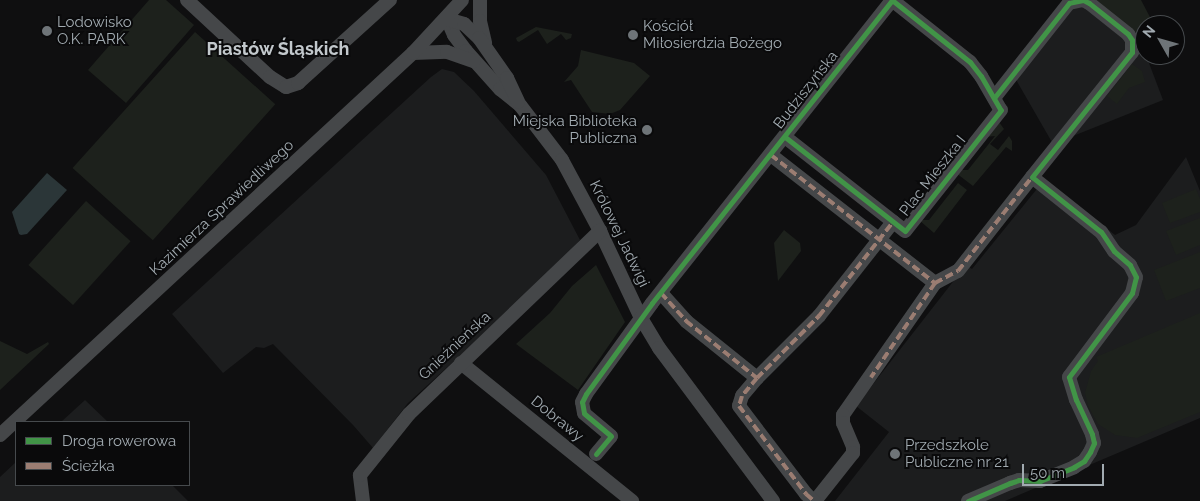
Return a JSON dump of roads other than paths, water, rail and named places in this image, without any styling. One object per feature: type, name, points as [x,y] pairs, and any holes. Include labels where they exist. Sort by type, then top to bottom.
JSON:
[{"type":"street","points":[[187,0],[270,77],[286,87],[298,83],[390,0]]},
{"type":"street","name":"Kazimierza Sprawiedliwego","points":[[1,433],[413,53],[447,19],[462,0]]},
{"type":"street","points":[[480,0],[480,21],[486,46]]},
{"type":"street","name":"Budziszyńska","points":[[596,454],[611,436],[584,412],[582,402],[641,318],[892,0],[970,62],[997,104]]},
{"type":"street","points":[[893,222],[819,316],[757,378],[742,396],[738,406],[806,494],[814,501],[853,452],[853,447],[842,419],[935,283],[958,271],[1128,58],[1132,52],[1132,40],[1128,34],[1089,3],[1083,0],[1075,1],[1064,8],[997,104]]},
{"type":"street","name":"Królowej Jadwigi","points":[[447,19],[469,28],[486,46],[512,86],[520,105]]},
{"type":"street","name":"Królowej Jadwigi","points":[[447,19],[454,35],[500,89],[520,105],[562,160],[600,231],[641,318],[673,368],[772,501]]},
{"type":"street","points":[[413,53],[447,52],[477,63]]},
{"type":"street","name":"Plac Mieszka I","points":[[785,137],[905,232],[997,104]]},
{"type":"street","points":[[771,155],[935,283]]},
{"type":"street","points":[[968,501],[1019,480],[1040,481],[1074,467],[1090,452],[1094,443],[1092,434],[1074,394],[1069,376],[1136,286],[1134,271],[1114,251],[1100,232],[1032,177]]},
{"type":"street","name":"Gnieźnieńska","points":[[363,501],[360,476],[409,414],[600,231]]},
{"type":"street","points":[[661,293],[686,321],[757,378]]},
{"type":"street","name":"Dobrawy","points":[[461,363],[632,501]]},
{"type":"place","name":"Lodowisko O.K. PARK","points":[[47,31]]},
{"type":"place","name":"Kościół Miłosierdzia Bożego","points":[[633,35]]},
{"type":"place","name":"Miejska Biblioteka Publiczna","points":[[647,130]]},
{"type":"place","name":"Przedszkole Publiczne nr 21","points":[[895,454]]},
{"type":"district","name":"Piastów Śląskich","points":[[278,49]]}]
